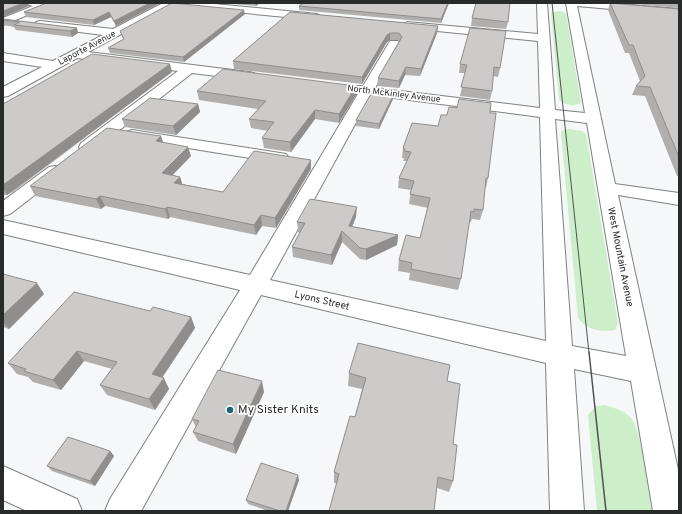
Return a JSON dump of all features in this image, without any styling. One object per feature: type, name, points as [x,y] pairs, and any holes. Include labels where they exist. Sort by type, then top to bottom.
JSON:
[{"type":"street","points":[[5,21],[42,6],[41,4],[32,3]]},
{"type":"street","name":"Laporte Avenue","points":[[3,93],[170,3]]},
{"type":"street","points":[[174,3],[331,18]]},
{"type":"street","points":[[542,3],[567,511]]},
{"type":"street","points":[[571,3],[679,12]]},
{"type":"street","name":"West Mountain Avenue","points":[[571,3],[670,511]]},
{"type":"street","points":[[114,19],[136,21]]},
{"type":"street","points":[[5,21],[116,32]]},
{"type":"street","points":[[122,511],[255,286],[309,162],[367,91],[394,33],[544,38]]},
{"type":"street","points":[[76,54],[259,77]]},
{"type":"street","points":[[3,57],[56,64]]},
{"type":"street","points":[[3,210],[189,69]]},
{"type":"street","name":"North McKinley Avenue","points":[[344,88],[593,119]]},
{"type":"street","points":[[107,132],[309,162]]},
{"type":"street","points":[[607,188],[679,199]]},
{"type":"street","name":"Lyons Street","points":[[3,226],[255,286],[559,355],[643,371]]},
{"type":"street","points":[[3,483],[65,511]]},
{"type":"green space","points":[[560,11],[566,13],[581,103],[575,105],[567,104],[559,100],[551,13]]},
{"type":"green space","points":[[570,129],[582,131],[586,134],[618,323],[615,330],[604,331],[594,329],[585,325],[578,318],[561,132],[563,130]]},
{"type":"green space","points":[[604,405],[626,413],[635,425],[644,462],[652,511],[597,511],[588,415],[596,406]]},
{"type":"building","points":[[3,3],[23,3],[3,11]]},
{"type":"building","points":[[45,3],[150,3],[114,21],[109,12],[93,20],[24,12]]},
{"type":"building","points":[[172,3],[244,10],[183,57],[108,48],[124,39],[120,31]]},
{"type":"building","points":[[303,3],[448,3],[441,19],[299,6]]},
{"type":"building","points":[[476,3],[510,3],[508,22],[472,18]]},
{"type":"building","points":[[610,3],[679,9],[679,157],[650,87],[636,86],[645,76],[633,45],[629,45]]},
{"type":"building","points":[[290,12],[438,26],[421,69],[406,67],[399,81],[378,78],[402,37],[399,33],[390,33],[387,35],[362,77],[233,61]]},
{"type":"building","points":[[3,19],[77,28],[70,31],[14,25],[20,22]]},
{"type":"building","points":[[470,28],[506,31],[500,68],[494,67],[492,91],[461,87],[467,65],[460,64]]},
{"type":"building","points":[[92,54],[170,64],[3,185],[3,104]]},
{"type":"building","points":[[223,69],[356,86],[339,114],[315,110],[290,142],[262,138],[274,122],[249,119],[266,101],[197,91]]},
{"type":"building","points":[[372,92],[394,94],[379,124],[356,120]]},
{"type":"building","points":[[150,98],[198,104],[173,126],[122,119]]},
{"type":"building","points":[[459,99],[491,103],[490,113],[496,113],[488,178],[486,178],[483,210],[474,209],[474,212],[471,211],[461,279],[411,269],[412,263],[399,260],[406,235],[420,238],[430,198],[410,194],[414,181],[399,178],[411,152],[404,151],[405,149],[403,148],[412,123],[438,126],[441,115],[447,115],[449,107],[457,108]]},
{"type":"building","points":[[107,128],[161,136],[156,141],[188,147],[162,173],[180,177],[174,183],[223,192],[254,151],[311,160],[275,218],[261,215],[254,225],[167,207],[165,209],[100,196],[96,199],[30,186]]},
{"type":"building","points":[[310,199],[357,207],[349,226],[398,235],[366,249],[360,248],[342,231],[331,255],[292,247],[305,223],[297,222]]},
{"type":"building","points":[[3,274],[37,283],[3,315]]},
{"type":"building","points":[[74,292],[150,311],[153,307],[191,317],[152,374],[164,378],[149,399],[100,385],[117,362],[77,351],[53,380],[24,371],[26,369],[8,363]]},
{"type":"building","points":[[358,343],[450,365],[447,381],[460,384],[453,444],[457,445],[453,481],[438,477],[434,511],[329,511],[339,474],[334,472],[350,416],[355,417],[366,378],[349,373]]},
{"type":"building","points":[[218,370],[262,381],[233,444],[193,432],[199,421],[192,419]]},
{"type":"building","points":[[68,437],[110,451],[90,481],[47,466]]},
{"type":"building","points":[[261,463],[298,475],[286,511],[280,511],[246,500]]},
{"type":"tram line","points":[[552,3],[589,353]]},
{"type":"tram line","points":[[589,352],[606,511]]},
{"type":"place","name":"My Sister Knits","points":[[230,410]]}]
